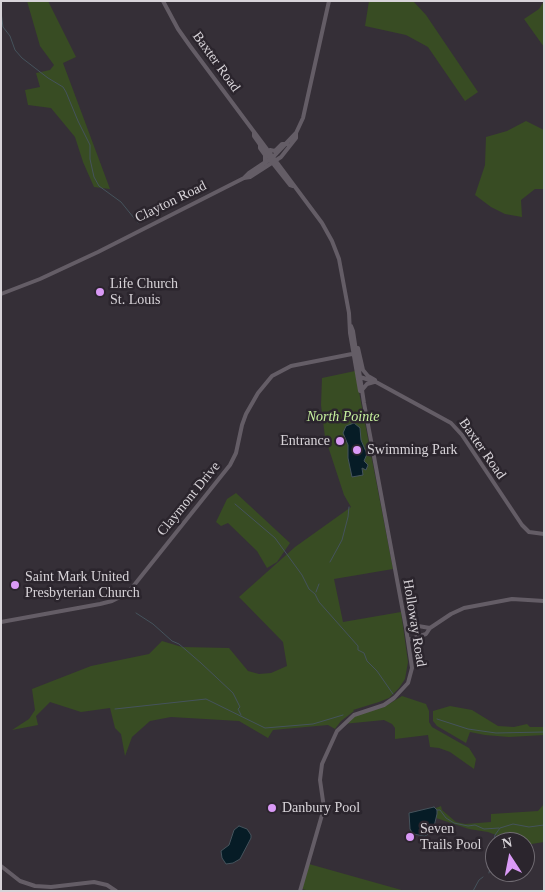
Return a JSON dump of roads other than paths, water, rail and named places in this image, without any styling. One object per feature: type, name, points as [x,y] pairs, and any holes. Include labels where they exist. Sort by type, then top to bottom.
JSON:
[{"type":"main road","name":"Baxter Road","points":[[163,1],[178,29],[267,149],[278,170],[290,186],[294,186]]},
{"type":"main road","name":"Clayton Road","points":[[244,178],[250,178],[258,173],[289,147],[296,138],[296,133],[306,109],[329,1]]},
{"type":"main road","name":"Baxter Road","points":[[254,133],[260,144],[322,223],[333,244],[339,259],[359,377],[376,382],[447,420],[456,427],[522,525],[529,532],[544,534]]},
{"type":"main road","name":"Clayton Road","points":[[1,294],[40,279],[94,252],[98,252],[108,245],[244,178],[264,163],[273,160],[296,133]]},
{"type":"main road","points":[[260,144],[260,148],[265,155],[264,163]]},
{"type":"main road","points":[[267,149],[276,151],[282,144],[287,144]]},
{"type":"main road","points":[[258,173],[262,174],[272,168],[278,170]]},
{"type":"main road","points":[[349,313],[351,314],[363,370],[368,376],[392,391]]},
{"type":"main road","name":"Claymont Drive","points":[[1,622],[100,604],[112,601],[126,594],[230,465],[236,453],[246,414],[258,393],[272,376],[291,366],[355,354]]},
{"type":"main road","name":"Holloway Road","points":[[359,377],[364,403]]},
{"type":"main road","name":"Holloway Road","points":[[300,891],[324,808],[320,774],[325,756],[337,731],[345,721],[358,712],[384,705],[398,695],[408,683],[412,668],[359,377]]},
{"type":"main road","points":[[362,390],[369,383],[376,382]]},
{"type":"main road","points":[[408,640],[426,634],[430,628],[464,608],[512,599],[544,601]]},
{"type":"main road","points":[[406,628],[418,626],[430,628]]},
{"type":"main road","points":[[1,866],[20,881],[35,886],[52,887],[94,882],[107,885],[116,891]]},
{"type":"water","name":"Swimming Park","points":[[354,423],[360,428],[361,440],[367,454],[364,461],[368,465],[366,470],[362,468],[363,475],[352,477],[348,458],[348,445],[343,433],[346,426]]},
{"type":"water","points":[[434,807],[437,810],[437,814],[433,831],[425,836],[413,834],[410,829],[409,813]]},
{"type":"water","points":[[239,826],[247,829],[251,838],[240,859],[226,864],[222,858],[221,851],[229,845],[234,830]]},
{"type":"waterway","points":[[1,12],[3,27],[10,36],[15,50],[22,58],[63,87],[66,92],[90,145],[90,159],[94,177],[99,186],[121,202],[138,223]]},
{"type":"waterway","points":[[235,504],[275,538],[302,575],[309,589],[358,646],[358,650],[364,653],[367,661],[377,671],[393,694]]},
{"type":"waterway","points":[[330,562],[342,540],[349,507]]},
{"type":"waterway","points":[[316,592],[319,584]]},
{"type":"waterway","points":[[136,613],[153,624],[172,641],[179,644],[233,693],[240,707],[238,709],[241,715]]},
{"type":"waterway","points":[[115,709],[206,699],[265,728],[313,724],[343,715]]},
{"type":"waterway","points":[[437,719],[468,729],[496,733],[544,732]]},
{"type":"waterway","points":[[437,810],[440,810],[446,818],[454,823],[468,826],[475,825],[484,829],[499,828]]},
{"type":"waterway","points":[[497,832],[500,828],[513,824],[529,827],[544,825]]},
{"type":"waterway","points":[[473,891],[479,880],[483,877]]},
{"type":"place","name":"Life Church St. Louis","points":[[100,292]]},
{"type":"place","name":"Entrance","points":[[340,441]]},
{"type":"place","name":"Swimming Park","points":[[357,450]]},
{"type":"place","name":"Saint Mark United Presbyterian Church","points":[[15,585]]},
{"type":"place","name":"Danbury Pool","points":[[272,808]]},
{"type":"place","name":"Seven Trails Pool","points":[[410,837]]},
{"type":"park label","name":"North Pointe","points":[[343,417]]}]
